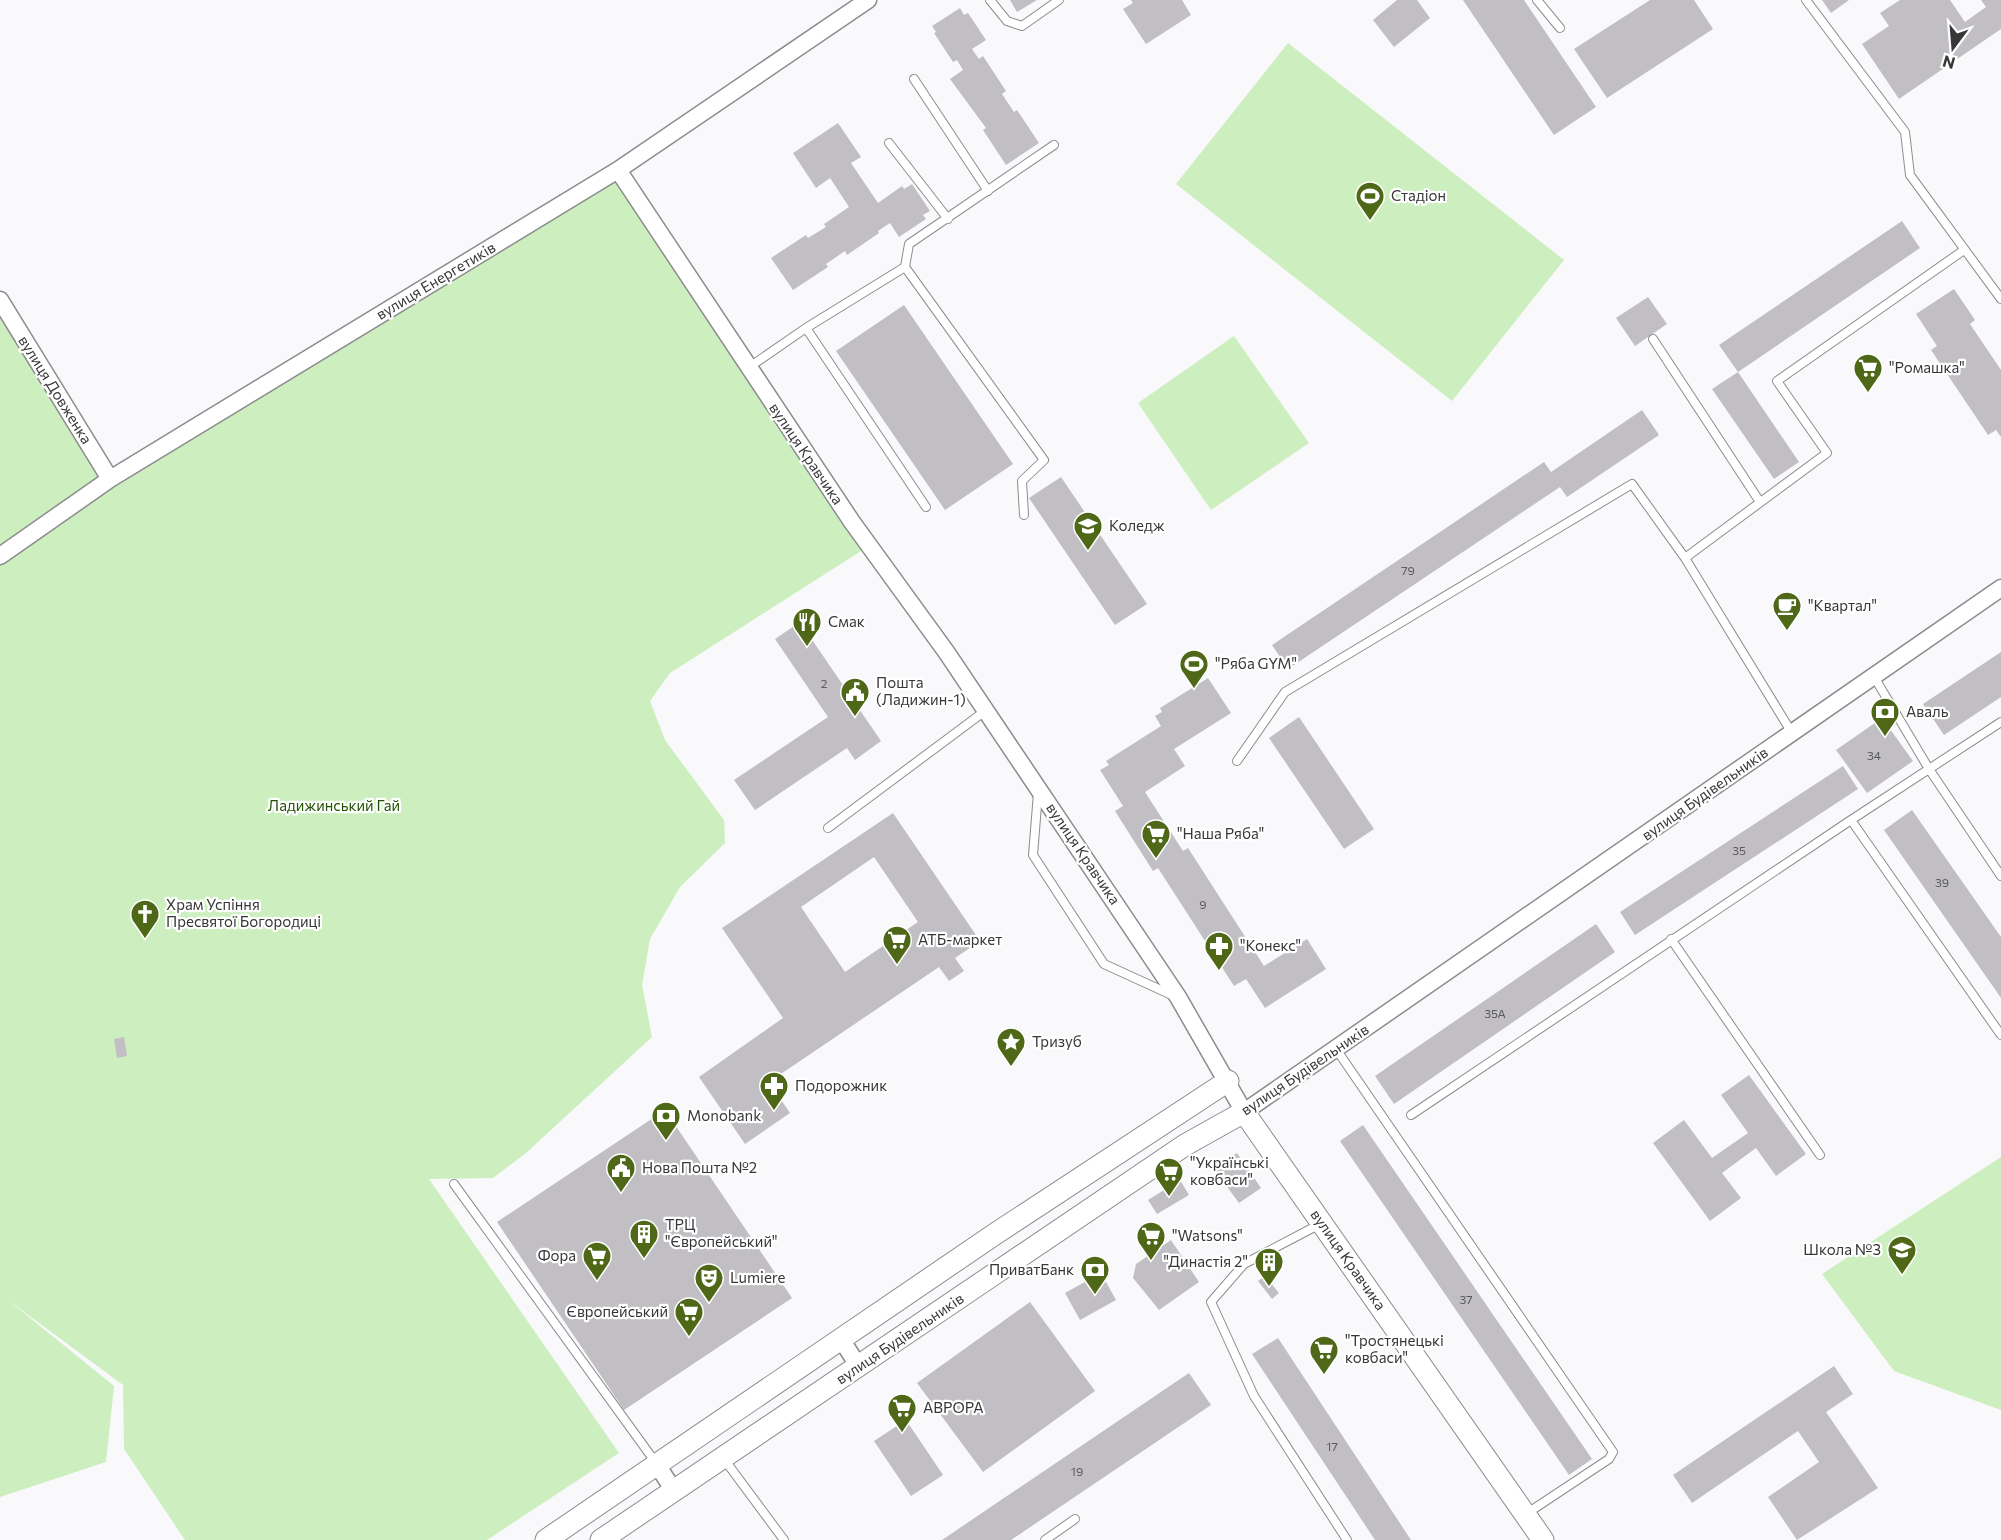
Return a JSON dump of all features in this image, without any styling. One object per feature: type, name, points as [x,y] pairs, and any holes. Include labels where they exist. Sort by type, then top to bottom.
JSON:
[{"type":"street","name":"вулиця Енергетиків","points":[[0,556],[110,479],[618,170],[868,0]]},
{"type":"street","name":"вулиця Кравчика","points":[[618,170],[748,368],[1038,787],[1178,997],[1244,1112],[1543,1540]]},
{"type":"street","name":"вулиця Довженка","points":[[0,300],[110,479]]},
{"type":"street","name":"вулиця Будівельників","points":[[600,1540],[724,1459],[1185,1145],[1244,1112],[1793,733],[1872,674],[2001,588]]},
{"type":"street","points":[[546,1540],[656,1463],[1228,1081]]},
{"type":"street","points":[[841,1339],[859,1366]]},
{"type":"street","points":[[656,1463],[674,1491]]},
{"type":"lane","points":[[990,0],[1007,21],[1022,26],[1059,0]]},
{"type":"lane","points":[[1537,0],[1560,28]]},
{"type":"lane","points":[[1806,0],[1905,132],[1910,175],[2001,299]]},
{"type":"lane","points":[[914,79],[988,191]]},
{"type":"lane","points":[[889,143],[948,219]]},
{"type":"lane","points":[[1024,516],[1022,481],[1044,460],[905,267],[909,244],[1054,145]]},
{"type":"lane","points":[[1685,558],[1827,453],[1777,381],[1964,250]]},
{"type":"lane","points":[[748,368],[806,328],[905,267]]},
{"type":"lane","points":[[806,328],[926,507]]},
{"type":"lane","points":[[1653,339],[1760,502]]},
{"type":"lane","points":[[1237,761],[1285,692],[1632,484],[1685,558],[1793,733]]},
{"type":"lane","points":[[1872,674],[1929,769],[2001,876]]},
{"type":"lane","points":[[828,828],[985,711]]},
{"type":"lane","points":[[1412,1115],[1671,939],[2001,722]]},
{"type":"lane","points":[[1038,787],[1033,855],[1104,964],[1178,997]]},
{"type":"lane","points":[[1851,820],[2001,1035]]},
{"type":"lane","points":[[1671,939],[1820,1155]]},
{"type":"lane","points":[[1336,1049],[1613,1452],[1609,1459],[1524,1515]]},
{"type":"lane","points":[[454,1184],[656,1463]]},
{"type":"lane","points":[[1323,1223],[1244,1264],[1211,1302],[1254,1396],[1347,1540]]},
{"type":"lane","points":[[724,1459],[784,1540]]},
{"type":"lane","points":[[1045,1540],[1075,1519]]},
{"type":"green space","name":"Стадіон","points":[[1288,43],[1564,260],[1452,401],[1176,184]]},
{"type":"green space","name":"Ладижинський Гай","points":[[618,170],[869,546],[670,673],[650,701],[665,740],[724,820],[725,843],[680,887],[650,939],[642,985],[652,1037],[526,1153],[493,1178],[429,1179],[619,1453],[487,1540],[185,1540],[124,1449],[123,1385],[8,1300],[114,1386],[106,1462],[0,1497],[0,299],[110,478]]},
{"type":"green space","points":[[1234,336],[1309,443],[1211,510],[1138,403]]},
{"type":"green space","points":[[2001,1157],[2001,1410],[1894,1371],[1822,1274]]},
{"type":"building","points":[[1010,0],[1037,0],[1017,12]]},
{"type":"building","points":[[1131,0],[1182,0],[1191,15],[1146,44],[1123,9],[1133,3]]},
{"type":"building","points":[[1397,0],[1417,0],[1430,18],[1394,47],[1373,20]]},
{"type":"building","points":[[1463,0],[1524,0],[1596,107],[1554,135]]},
{"type":"building","points":[[1650,0],[1694,0],[1713,29],[1607,98],[1574,49]]},
{"type":"building","points":[[1822,0],[1849,0],[1831,13]]},
{"type":"building","points":[[1900,0],[1950,0],[1965,22],[1986,7],[1981,0],[2001,0],[2001,29],[1899,99],[1862,44],[1889,26],[1880,13]]},
{"type":"building","points":[[960,8],[964,15],[968,13],[986,40],[972,49],[979,59],[983,56],[1006,91],[1002,94],[1014,112],[1017,110],[1039,143],[1006,165],[983,130],[986,128],[950,79],[963,70],[957,60],[953,62],[934,33],[936,32],[932,26]]},
{"type":"building","points":[[838,123],[861,157],[851,163],[878,203],[902,186],[904,189],[912,184],[930,211],[923,215],[926,219],[899,237],[890,223],[847,255],[845,251],[826,264],[828,267],[793,290],[771,258],[806,235],[808,238],[826,227],[824,224],[849,207],[830,178],[816,188],[793,153]]},
{"type":"building","points":[[1902,221],[1920,248],[1738,372],[1719,345]]},
{"type":"building","points":[[1954,289],[1975,320],[1970,324],[2001,370],[2001,437],[1996,430],[1988,435],[1931,350],[1937,346],[1916,314]]},
{"type":"building","points":[[1648,297],[1667,324],[1635,346],[1616,318]]},
{"type":"building","points":[[904,305],[1013,464],[945,510],[836,351]]},
{"type":"building","points":[[1738,372],[1799,462],[1774,479],[1712,389]]},
{"type":"building","points":[[1642,410],[1659,435],[1567,497],[1560,487],[1288,669],[1272,645],[1544,462],[1551,472]]},
{"type":"building","name":"Коледж","points":[[1061,477],[1147,604],[1115,625],[1029,498]]},
{"type":"building","points":[[800,622],[881,741],[855,760],[847,748],[755,810],[734,780],[828,717],[775,639]]},
{"type":"building","points":[[2001,652],[2001,697],[1944,735],[1923,704]]},
{"type":"building","points":[[1208,678],[1231,713],[1174,749],[1185,766],[1145,792],[1183,851],[1188,848],[1264,966],[1307,939],[1326,969],[1265,1008],[1246,979],[1234,986],[1158,868],[1153,871],[1115,811],[1123,806],[1100,770],[1109,765],[1106,761],[1161,726],[1155,716],[1162,712],[1160,708]]},
{"type":"building","points":[[1299,717],[1374,829],[1344,849],[1269,738]]},
{"type":"building","points":[[1882,718],[1913,761],[1867,793],[1836,750]]},
{"type":"building","points":[[1843,766],[1858,789],[1635,935],[1620,912]]},
{"type":"building","points":[[1912,810],[2001,937],[2001,998],[1884,830]]},
{"type":"building","points":[[893,813],[980,941],[955,958],[964,971],[949,981],[939,967],[769,1082],[790,1113],[745,1144],[699,1077],[783,1018],[722,928]],"holes":[[[874,857],[918,922],[845,972],[801,907]]]},
{"type":"building","points":[[1596,924],[1615,952],[1394,1104],[1375,1076]]},
{"type":"building","points":[[124,1037],[127,1056],[117,1058],[114,1039]]},
{"type":"building","points":[[1749,1075],[1806,1154],[1776,1176],[1756,1148],[1722,1173],[1741,1198],[1710,1221],[1653,1143],[1684,1120],[1712,1158],[1748,1133],[1721,1095]]},
{"type":"building","name":"ТРЦ \"Європейський\"","points":[[665,1110],[792,1298],[624,1410],[497,1222]]},
{"type":"building","points":[[1363,1125],[1592,1459],[1569,1475],[1340,1141]]},
{"type":"building","points":[[1237,1153],[1261,1188],[1239,1203],[1214,1169]]},
{"type":"building","name":"\"Українські ковбаси\"","points":[[1180,1180],[1189,1195],[1157,1214],[1148,1200]]},
{"type":"building","points":[[1171,1240],[1199,1282],[1159,1310],[1133,1278],[1136,1264]]},
{"type":"building","points":[[1101,1273],[1116,1300],[1080,1320],[1065,1293]]},
{"type":"building","name":"\"Династія 2\"","points":[[1265,1276],[1279,1293],[1272,1299],[1258,1281]]},
{"type":"building","points":[[1030,1302],[1095,1391],[983,1472],[917,1383]]},
{"type":"building","points":[[1278,1338],[1411,1540],[1375,1540],[1252,1354]]},
{"type":"building","points":[[1834,1366],[1853,1394],[1826,1412],[1878,1488],[1797,1540],[1768,1497],[1819,1462],[1798,1431],[1692,1503],[1673,1475]]},
{"type":"building","points":[[1189,1373],[1211,1405],[1011,1540],[942,1540]]},
{"type":"building","points":[[906,1420],[943,1475],[911,1496],[874,1441]]},
{"type":"place","name":"Стадіон","points":[[1370,222]]},
{"type":"place","name":"\"Ромашка\"","points":[[1868,394]]},
{"type":"place","name":"Коледж","points":[[1088,552]]},
{"type":"place","name":"\"Квартал\"","points":[[1787,632]]},
{"type":"place","name":"Смак","points":[[807,648]]},
{"type":"place","name":"\"Ряба GYM\"","points":[[1194,690]]},
{"type":"place","name":"Пошта (Ладижин-1)","points":[[855,718]]},
{"type":"place","name":"Аваль","points":[[1885,738]]},
{"type":"place","name":"\"Наша Ряба\"","points":[[1156,860]]},
{"type":"place","name":"Храм Успіння Пресвятої Богородиці","points":[[145,940]]},
{"type":"place","name":"АТБ-маркет","points":[[897,966]]},
{"type":"place","name":"\"Конекс\"","points":[[1219,972]]},
{"type":"place","name":"Тризуб","points":[[1011,1068]]},
{"type":"place","name":"Подорожник","points":[[774,1112]]},
{"type":"place","name":"Monobank","points":[[666,1142]]},
{"type":"place","name":"Нова Пошта №2","points":[[621,1194]]},
{"type":"place","name":"\"Українські ковбаси\"","points":[[1169,1198]]},
{"type":"place","name":"ТРЦ \"Європейський\"","points":[[644,1260]]},
{"type":"place","name":"\"Watsons\"","points":[[1151,1262]]},
{"type":"place","name":"Школа №3","points":[[1902,1276]]},
{"type":"place","name":"Фора","points":[[597,1282]]},
{"type":"place","name":"\"Династія 2\"","points":[[1269,1288]]},
{"type":"place","name":"ПриватБанк","points":[[1095,1296]]},
{"type":"place","name":"Lumiere","points":[[709,1304]]},
{"type":"place","name":"Європейський","points":[[689,1338]]},
{"type":"place","name":"\"Тростянецькі ковбаси\"","points":[[1324,1376]]},
{"type":"place","name":"АВРОРА","points":[[902,1434]]}]
